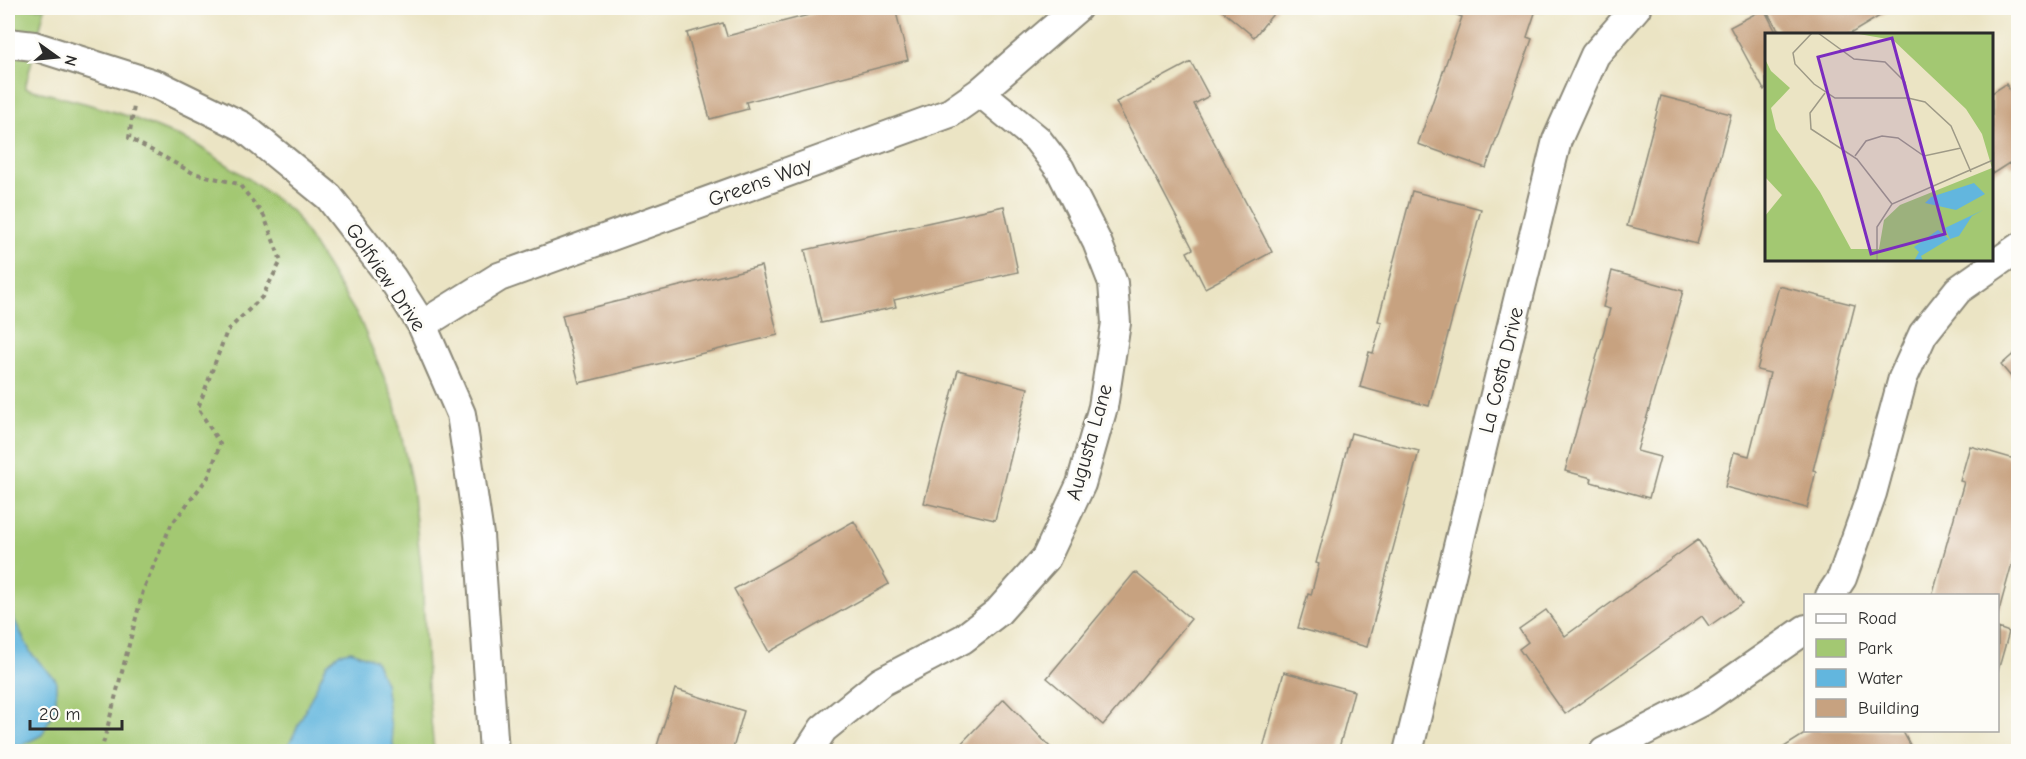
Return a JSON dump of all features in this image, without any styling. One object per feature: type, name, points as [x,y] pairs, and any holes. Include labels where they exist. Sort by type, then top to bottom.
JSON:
[{"type":"street","name":"Greens Way","points":[[422,325],[498,277],[950,113],[980,92],[1077,8]]},
{"type":"street","name":"La Costa Drive","points":[[1408,752],[1557,140],[1595,55],[1636,8]]},
{"type":"street","name":"Golfview Drive","points":[[8,43],[34,46],[160,86],[242,126],[329,197],[392,278],[422,325],[461,414],[479,535],[494,752]]},
{"type":"street","name":"Augusta Lane","points":[[808,752],[823,729],[881,681],[963,639],[998,612],[1046,558],[1081,484],[1103,407],[1116,323],[1113,283],[1101,252],[1060,169],[1037,139],[980,92]]},
{"type":"street","points":[[1831,594],[1842,578],[1872,493],[1903,378],[1923,334],[1958,290],[2019,248]]},
{"type":"street","points":[[1604,752],[1704,700],[1804,630]]},
{"type":"path","points":[[101,752],[143,591],[171,525],[208,476],[220,444],[198,408],[202,397],[227,331],[262,297],[281,261],[264,216],[239,183],[193,174],[129,138],[138,79]]},
{"type":"green space","points":[[8,8],[45,8],[25,88],[131,117],[194,143],[249,179],[294,213],[360,320],[394,401],[412,486],[422,577],[434,751],[8,751]]},
{"type":"water","points":[[8,607],[31,653],[56,680],[56,705],[42,735],[20,746],[8,743]]},
{"type":"water","points":[[351,651],[375,660],[385,683],[394,751],[286,751],[327,664],[340,653]]},
{"type":"building","points":[[836,8],[895,8],[908,60],[746,102],[748,109],[710,119],[687,33],[723,23],[727,36]]},
{"type":"building","points":[[1219,8],[1278,8],[1254,37]]},
{"type":"building","points":[[1458,8],[1545,8],[1544,12],[1536,10],[1527,37],[1532,39],[1486,168],[1418,144],[1462,17],[1455,14]]},
{"type":"building","points":[[1772,8],[1893,8],[1852,33],[1780,33],[1766,11]]},
{"type":"building","points":[[1764,9],[1776,33],[1765,33],[1764,90],[1730,27]]},
{"type":"building","points":[[1191,62],[1209,96],[1194,104],[1272,252],[1205,288],[1187,252],[1193,249],[1116,102]]},
{"type":"building","points":[[2006,84],[2018,103],[2018,162],[2012,167],[2009,163],[1993,173],[1993,92]]},
{"type":"building","points":[[1661,96],[1731,114],[1697,244],[1627,226]]},
{"type":"building","points":[[1412,191],[1481,209],[1429,406],[1360,387],[1369,352],[1373,353],[1382,322],[1378,321]]},
{"type":"building","points":[[1004,206],[1018,272],[894,300],[896,307],[821,323],[805,250]]},
{"type":"building","points":[[761,266],[778,335],[579,383],[562,315]]},
{"type":"building","points":[[1612,271],[1683,291],[1637,451],[1660,457],[1649,498],[1591,482],[1592,478],[1565,471],[1610,309],[1603,307]]},
{"type":"building","points":[[1779,286],[1855,305],[1813,470],[1816,471],[1807,508],[1725,487],[1734,452],[1749,456],[1770,373],[1757,370]]},
{"type":"building","points":[[2018,350],[2018,385],[2001,365]]},
{"type":"building","points":[[958,370],[1028,388],[995,520],[924,503]]},
{"type":"building","points":[[1351,433],[1419,451],[1367,647],[1298,628],[1308,594],[1311,595],[1319,564],[1316,563]]},
{"type":"building","points":[[1970,446],[2018,460],[2018,542],[1999,610],[1999,594],[1933,594],[1964,482],[1960,481]]},
{"type":"building","points":[[854,521],[889,584],[769,652],[734,589]]},
{"type":"building","points":[[1698,540],[1742,603],[1709,626],[1702,616],[1565,714],[1519,649],[1528,642],[1519,629],[1546,610],[1565,636]]},
{"type":"building","points":[[1135,572],[1191,619],[1103,725],[1047,678]]},
{"type":"building","points":[[1999,628],[2009,632],[1999,667]]},
{"type":"building","points":[[1284,672],[1354,691],[1338,752],[1262,752]]},
{"type":"building","points":[[675,689],[744,711],[732,752],[655,752]]},
{"type":"building","points":[[1004,699],[1050,747],[1046,752],[953,752]]},
{"type":"building","points":[[1808,732],[1903,732],[1914,752],[1776,752]]}]
